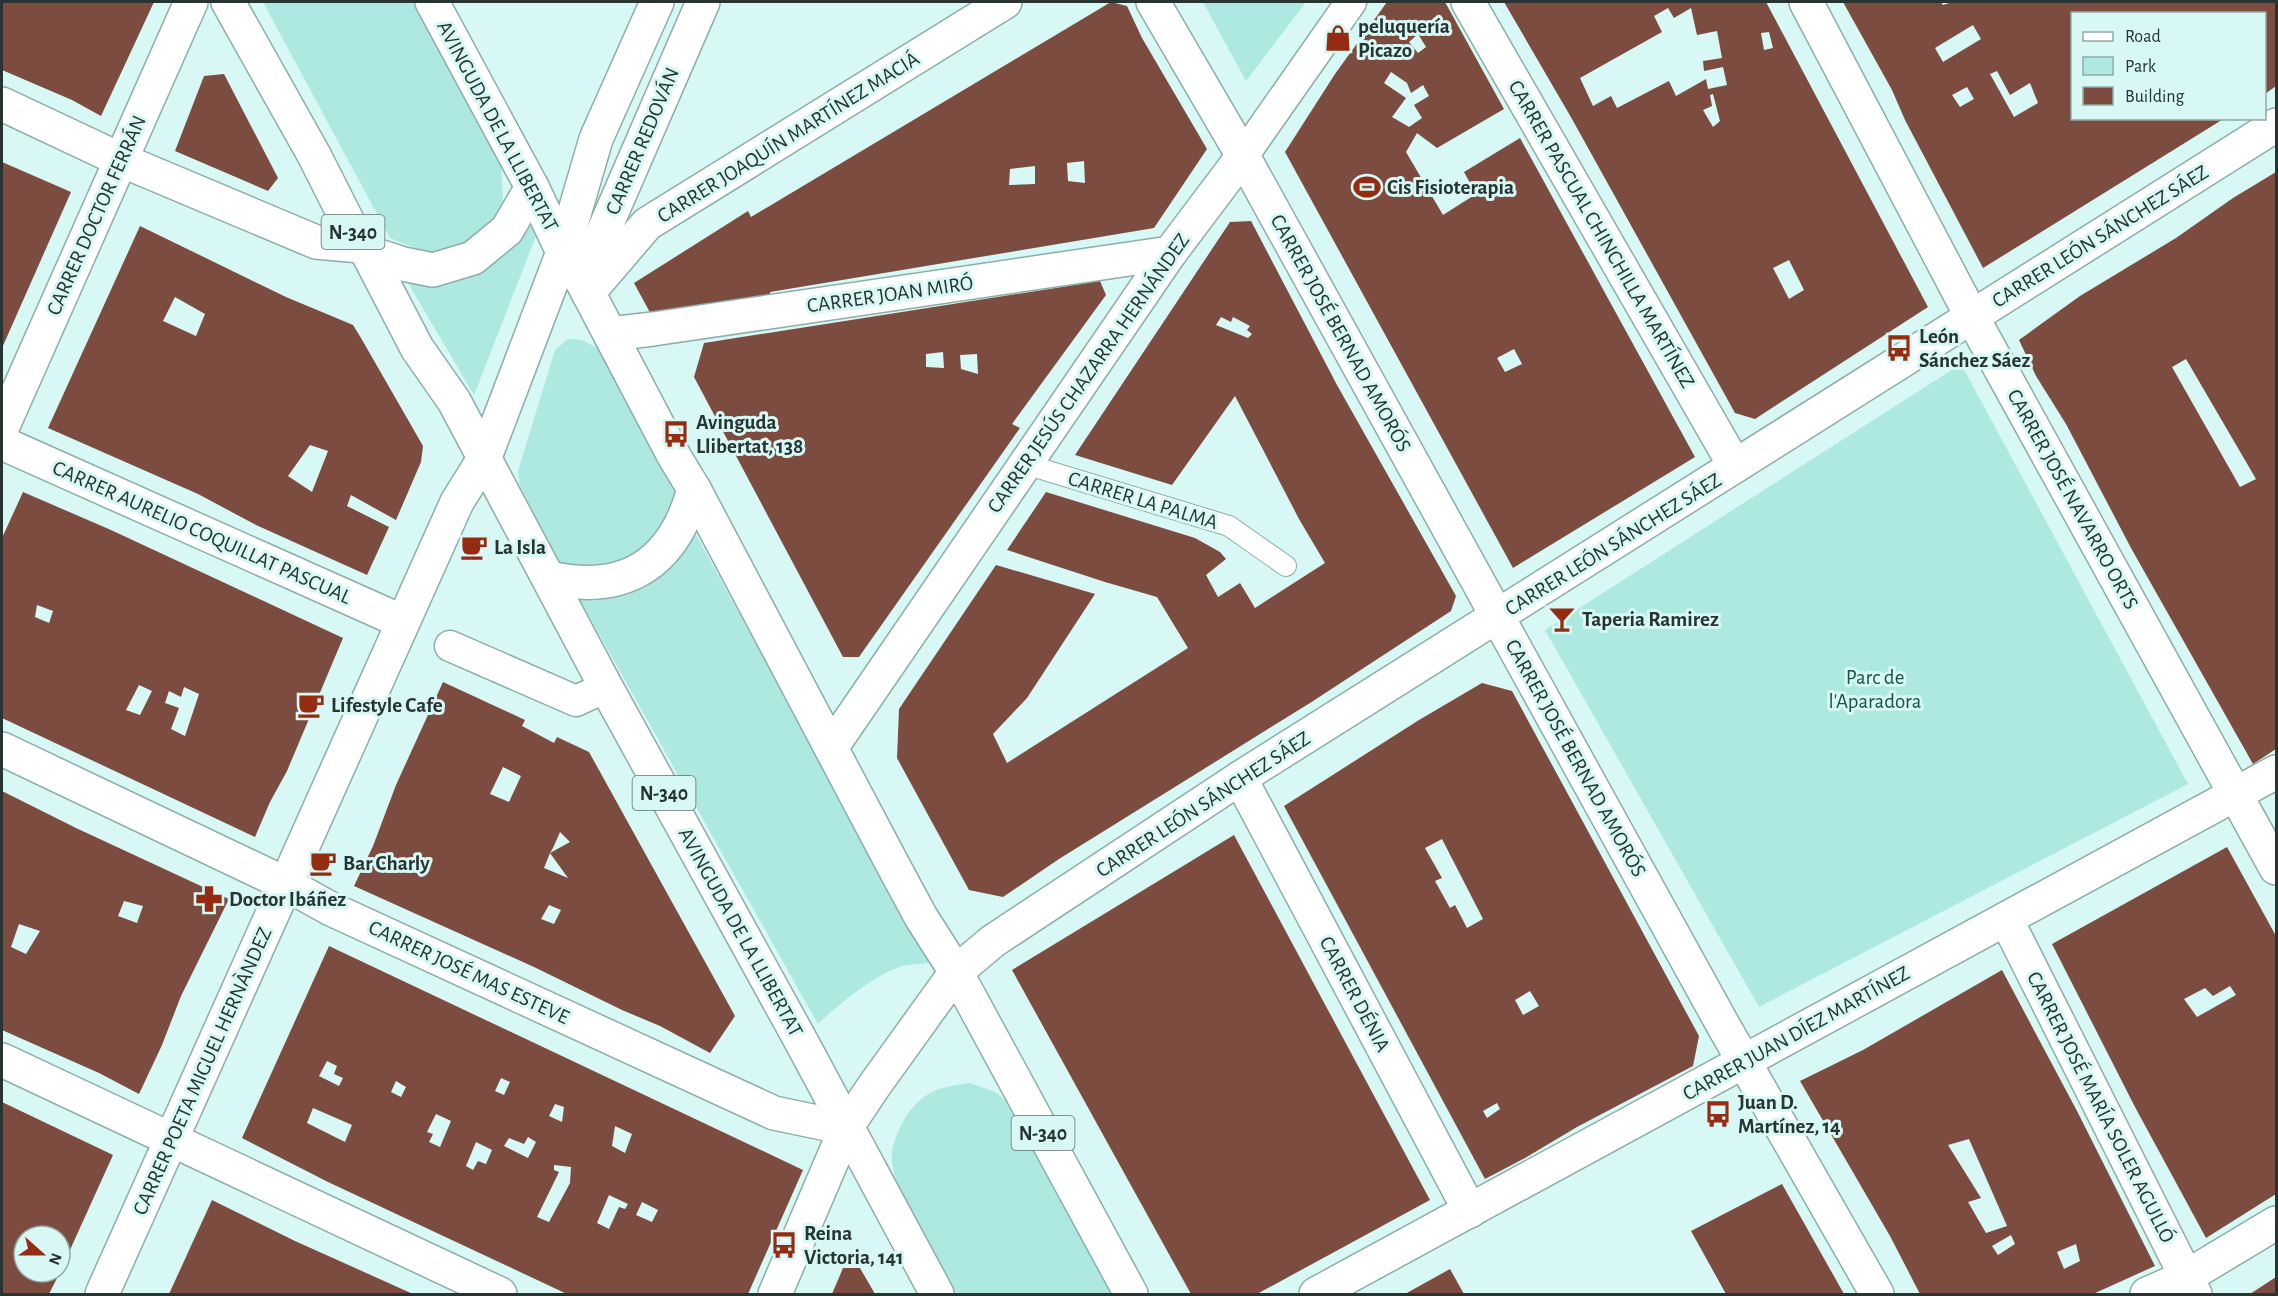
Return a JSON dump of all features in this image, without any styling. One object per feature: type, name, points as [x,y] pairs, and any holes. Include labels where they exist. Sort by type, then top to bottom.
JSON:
[{"type":"main road","name":"CARRER DOCTOR FERRÁN","points":[[2,428],[191,2]]},
{"type":"main road","name":"AVINGUDA DE LA LLIBERTAT","points":[[228,2],[314,155],[417,348],[454,401],[606,687],[937,1294]]},
{"type":"main road","name":"AVINGUDA DE LA LLIBERTAT","points":[[432,2],[531,187],[563,252],[585,287],[694,489],[921,917],[956,972],[1131,1294]]},
{"type":"main road","name":"CARRER REDOVÁN","points":[[563,252],[596,139],[657,2]]},
{"type":"main road","name":"CARRER REDOVÁN","points":[[585,287],[703,2]]},
{"type":"main road","name":"CARRER JOAQUÍN MARTÍNEZ MACIÁ","points":[[585,287],[647,224],[1005,2]]},
{"type":"main road","name":"CARRER JOSÉ BERNAD AMORÓS","points":[[1153,2],[1243,156],[1744,1062],[1877,1294]]},
{"type":"main road","name":"CARRER PASCUAL CHINCHILLA MARTÍNEZ","points":[[1468,2],[1736,466]]},
{"type":"main road","name":"CARRER JOSÉ NAVARRO ORTS","points":[[1806,2],[1972,317],[2277,868]]},
{"type":"main road","points":[[2,104],[121,160],[316,242],[363,249],[403,264],[433,270],[473,258],[507,230],[531,187]]},
{"type":"main road","name":"CARRER LEÓN SÁNCHEZ SÁEZ","points":[[956,972],[993,941],[1240,778],[2277,125]]},
{"type":"main road","name":"CARRER JESÚS CHAZARRA HERNÁNDEZ","points":[[831,748],[1170,253],[1243,156]]},
{"type":"main road","name":"AVINGUDA DE LA LLIBERTAT","points":[[484,457],[563,252]]},
{"type":"main road","name":"CARRER JOAN MIRÓ","points":[[610,334],[1170,253]]},
{"type":"main road","name":"CARRER AURELIO COQUILLAT PASCUAL","points":[[2,443],[403,622]]},
{"type":"main road","name":"CARRER POETA MIGUEL HERNÀNDEZ","points":[[102,1294],[457,502],[484,457]]},
{"type":"main road","points":[[550,578],[571,583],[593,584],[615,580],[635,572],[657,557],[674,538],[687,514],[694,489]]},
{"type":"main road","name":"CARRER JOSÉ MAS ESTEVE","points":[[2,749],[286,884],[331,909],[774,1113],[846,1128]]},
{"type":"main road","name":"CARRER JUAN DÍEZ MARTÍNEZ","points":[[1316,1294],[2277,772]]},
{"type":"main road","name":"CARRER DÉNIA","points":[[1240,778],[1470,1211]]},
{"type":"main road","name":"CARRER JOSÉ MARÍA SOLER AGULLÓ","points":[[2006,919],[2191,1286]]},
{"type":"main road","points":[[775,1294],[846,1128],[956,972]]},
{"type":"main road","points":[[2,1060],[500,1294]]},
{"type":"main road","points":[[2147,1294],[2191,1286],[2277,1222]]},
{"type":"street","name":"CARRER JESÚS CHAZARRA HERNÁNDEZ","points":[[1243,156],[1351,2]]},
{"type":"street","points":[[450,645],[576,701],[606,687]]},
{"type":"lane","name":"CARRER LA PALMA","points":[[1025,464],[1229,526],[1286,566]]},
{"type":"green space","points":[[263,2],[413,2],[501,165],[503,201],[486,234],[454,255],[429,254],[390,238]]},
{"type":"green space","points":[[1203,2],[1306,2],[1246,81]]},
{"type":"green space","points":[[528,217],[536,236],[474,395],[405,278],[435,283],[459,281],[487,269],[512,248]]},
{"type":"green space","points":[[568,339],[582,340],[601,350],[674,489],[673,508],[647,548],[617,565],[572,571],[559,562],[520,486],[518,471],[555,350]]},
{"type":"green space","name":"Parc de l'Aparadora","points":[[1961,364],[2188,784],[1759,1007],[1545,630]]},
{"type":"green space","points":[[695,533],[931,963],[903,966],[881,975],[847,999],[818,1024],[577,595],[680,554]]},
{"type":"green space","points":[[970,1083],[995,1092],[1014,1107],[1112,1294],[956,1294],[909,1214],[896,1180],[892,1156],[901,1125],[920,1100],[942,1088]]},
{"type":"building","points":[[2,2],[154,2],[101,116],[72,100],[2,70]]},
{"type":"building","points":[[1111,2],[1127,6],[1142,38],[1207,149],[1154,228],[770,292],[771,299],[653,318],[634,283],[748,211],[751,217]],"holes":[[[1084,161],[1085,183],[1068,181],[1067,163]],[[1035,166],[1035,184],[1009,185],[1010,169]]]},
{"type":"building","points":[[1387,2],[1445,2],[1504,109],[1437,148],[1417,133],[1406,152],[1443,215],[1476,194],[1464,172],[1520,138],[1695,457],[1513,568],[1285,152],[1335,74]],"holes":[[[1421,25],[1425,31],[1418,34],[1414,28]],[[1418,34],[1426,47],[1418,53],[1409,42]],[[1391,72],[1407,83],[1411,93],[1423,85],[1429,96],[1414,105],[1422,118],[1409,127],[1392,117],[1406,98],[1384,83]],[[1514,349],[1522,364],[1505,372],[1497,358]]]},
{"type":"building","points":[[1504,2],[1766,2],[1928,307],[1755,419],[1735,413],[1572,119]],"holes":[[[1668,8],[1674,18],[1691,8],[1697,35],[1717,31],[1722,58],[1703,61],[1704,71],[1723,67],[1727,85],[1708,89],[1706,79],[1676,96],[1669,81],[1617,108],[1611,96],[1593,106],[1580,78],[1662,32],[1654,16]],[[1769,32],[1773,48],[1764,50],[1761,33]],[[1713,94],[1720,121],[1713,127],[1703,110],[1712,106],[1710,95]],[[1789,260],[1804,290],[1789,299],[1773,268]]]},
{"type":"building","points":[[1843,2],[1941,2],[1943,5],[1952,2],[2276,2],[2276,86],[2266,93],[2266,12],[2071,12],[2071,120],[2222,120],[1983,268],[1905,120],[1892,90]],"holes":[[[1973,25],[1981,39],[1943,62],[1935,48]],[[1997,71],[2010,95],[2030,83],[2038,103],[2014,117],[1990,74]],[[1967,87],[1974,99],[1960,107],[1952,95]]]},
{"type":"building","points":[[224,74],[278,178],[268,191],[175,151],[204,76]]},
{"type":"building","points":[[2,162],[71,192],[2,348]]},
{"type":"building","points":[[2276,172],[2276,749],[2253,764],[2131,548],[2066,424],[2036,376],[2019,340],[2080,296],[2176,238],[2233,198]],"holes":[[[2186,359],[2256,479],[2240,487],[2172,367]]]},
{"type":"building","points":[[1251,221],[1337,385],[1456,596],[1451,611],[1310,703],[1059,859],[1003,897],[969,890],[897,758],[899,709],[996,565],[1095,594],[1027,698],[993,734],[1007,763],[1188,648],[1157,597],[1007,550],[1046,492],[1195,538],[1220,552],[1226,559],[1206,575],[1218,597],[1240,583],[1255,608],[1325,563],[1299,519],[1235,396],[1172,485],[1075,455],[1230,222]],"holes":[[[1221,317],[1231,322],[1233,317],[1250,326],[1247,330],[1252,334],[1248,338],[1216,325]]]},
{"type":"building","points":[[140,226],[286,297],[353,325],[423,446],[421,462],[396,520],[351,495],[347,506],[389,527],[367,575],[256,525],[198,494],[48,428]],"holes":[[[175,297],[205,314],[196,336],[163,321]],[[310,445],[328,451],[312,492],[288,476]]]},
{"type":"building","points":[[1100,281],[1106,295],[1012,424],[1020,428],[859,657],[843,657],[694,377],[704,343]],"holes":[[[943,352],[944,368],[926,367],[926,354]],[[977,354],[978,374],[961,369],[960,355]]]},
{"type":"building","points":[[23,492],[111,530],[343,638],[287,771],[255,837],[2,718],[2,538]],"holes":[[[37,605],[53,611],[49,623],[35,617]],[[139,685],[152,691],[140,715],[126,710]],[[184,687],[199,694],[185,736],[171,729],[179,708],[165,703],[169,691],[181,697]]]},
{"type":"building","points":[[443,682],[525,720],[522,726],[554,743],[557,737],[589,752],[735,1016],[710,1053],[660,1026],[354,886],[373,846],[396,785]],"holes":[[[503,767],[521,776],[509,802],[490,794]],[[560,832],[570,842],[550,853]],[[550,853],[568,878],[544,868]],[[549,905],[561,910],[554,924],[541,919]]]},
{"type":"building","points":[[1482,683],[1512,691],[1699,1036],[1693,1066],[1485,1179],[1284,806],[1419,720]],"holes":[[[1442,839],[1483,919],[1467,928],[1455,905],[1450,908],[1435,881],[1442,878],[1425,848]],[[1530,991],[1539,1006],[1523,1015],[1515,1000]],[[1497,1103],[1500,1109],[1487,1118],[1483,1111]]]},
{"type":"building","points":[[2,791],[229,899],[181,996],[162,1045],[139,1094],[99,1073],[2,1030]],"holes":[[[124,901],[143,906],[137,923],[118,916]],[[19,924],[40,931],[26,954],[11,947]]]},
{"type":"building","points":[[1234,835],[1430,1200],[1257,1294],[1191,1294],[1012,970]]},
{"type":"building","points":[[2227,847],[2276,936],[2276,1194],[2206,1238],[2135,1107],[2052,944]],"holes":[[[2230,986],[2236,995],[2197,1017],[2184,999],[2205,988],[2213,996]]]},
{"type":"building","points":[[329,946],[803,1170],[748,1294],[567,1294],[328,1182],[242,1138]],"holes":[[[327,1061],[337,1066],[334,1074],[343,1078],[339,1086],[319,1076]],[[501,1078],[510,1082],[504,1095],[495,1091]],[[396,1081],[406,1087],[401,1097],[391,1092]],[[555,1104],[564,1107],[562,1122],[549,1116]],[[313,1108],[352,1125],[345,1142],[307,1123]],[[436,1114],[451,1121],[440,1147],[429,1142],[433,1134],[427,1132]],[[615,1126],[632,1134],[625,1153],[612,1146]],[[528,1137],[536,1142],[528,1158],[504,1146],[509,1138],[524,1144]],[[476,1142],[492,1150],[486,1164],[478,1161],[473,1170],[466,1166]],[[554,1165],[571,1167],[570,1183],[549,1222],[537,1217],[559,1172],[554,1170]],[[609,1195],[628,1204],[625,1209],[619,1207],[609,1229],[597,1223]],[[642,1202],[658,1210],[652,1222],[636,1215]]]},
{"type":"building","points":[[2002,970],[2077,1111],[2155,1266],[2093,1294],[1920,1294],[1890,1236],[1800,1081],[1863,1050]],"holes":[[[1969,1139],[2007,1226],[1986,1233],[1968,1202],[1981,1198],[1948,1145]],[[2011,1235],[2015,1244],[1998,1255],[1992,1246]],[[2076,1244],[2080,1261],[2064,1269],[2057,1252]]]},
{"type":"building","points":[[2,1102],[113,1155],[72,1246],[72,1224],[12,1224],[12,1284],[54,1284],[49,1294],[2,1294]]},
{"type":"building","points":[[1782,1184],[1844,1294],[1726,1294],[1691,1231]]},
{"type":"building","points":[[212,1200],[295,1241],[413,1294],[169,1294]]},
{"type":"building","points":[[843,1268],[860,1268],[875,1294],[832,1294]]},
{"type":"building","points":[[1450,1269],[1464,1294],[1405,1294]]},
{"type":"building","points":[[2276,1277],[2276,1294],[2250,1294]]},
{"type":"place","name":"peluquería Picazo","points":[[1338,38]]},
{"type":"place","name":"Cis Fisioterapia","points":[[1367,187]]},
{"type":"place","name":"León Sánchez Sáez","points":[[1899,348]]},
{"type":"place","name":"Avinguda Llibertat, 138","points":[[676,434]]},
{"type":"place","name":"La Isla","points":[[474,547]]},
{"type":"place","name":"Taperia Ramirez","points":[[1562,619]]},
{"type":"place","name":"Lifestyle Cafe","points":[[311,705]]},
{"type":"place","name":"Bar Charly","points":[[323,863]]},
{"type":"place","name":"Doctor Ibáñez","points":[[209,899]]},
{"type":"place","name":"Juan D. Martínez, 14","points":[[1718,1114]]},
{"type":"place","name":"Reina Victoria, 141","points":[[784,1245]]}]
